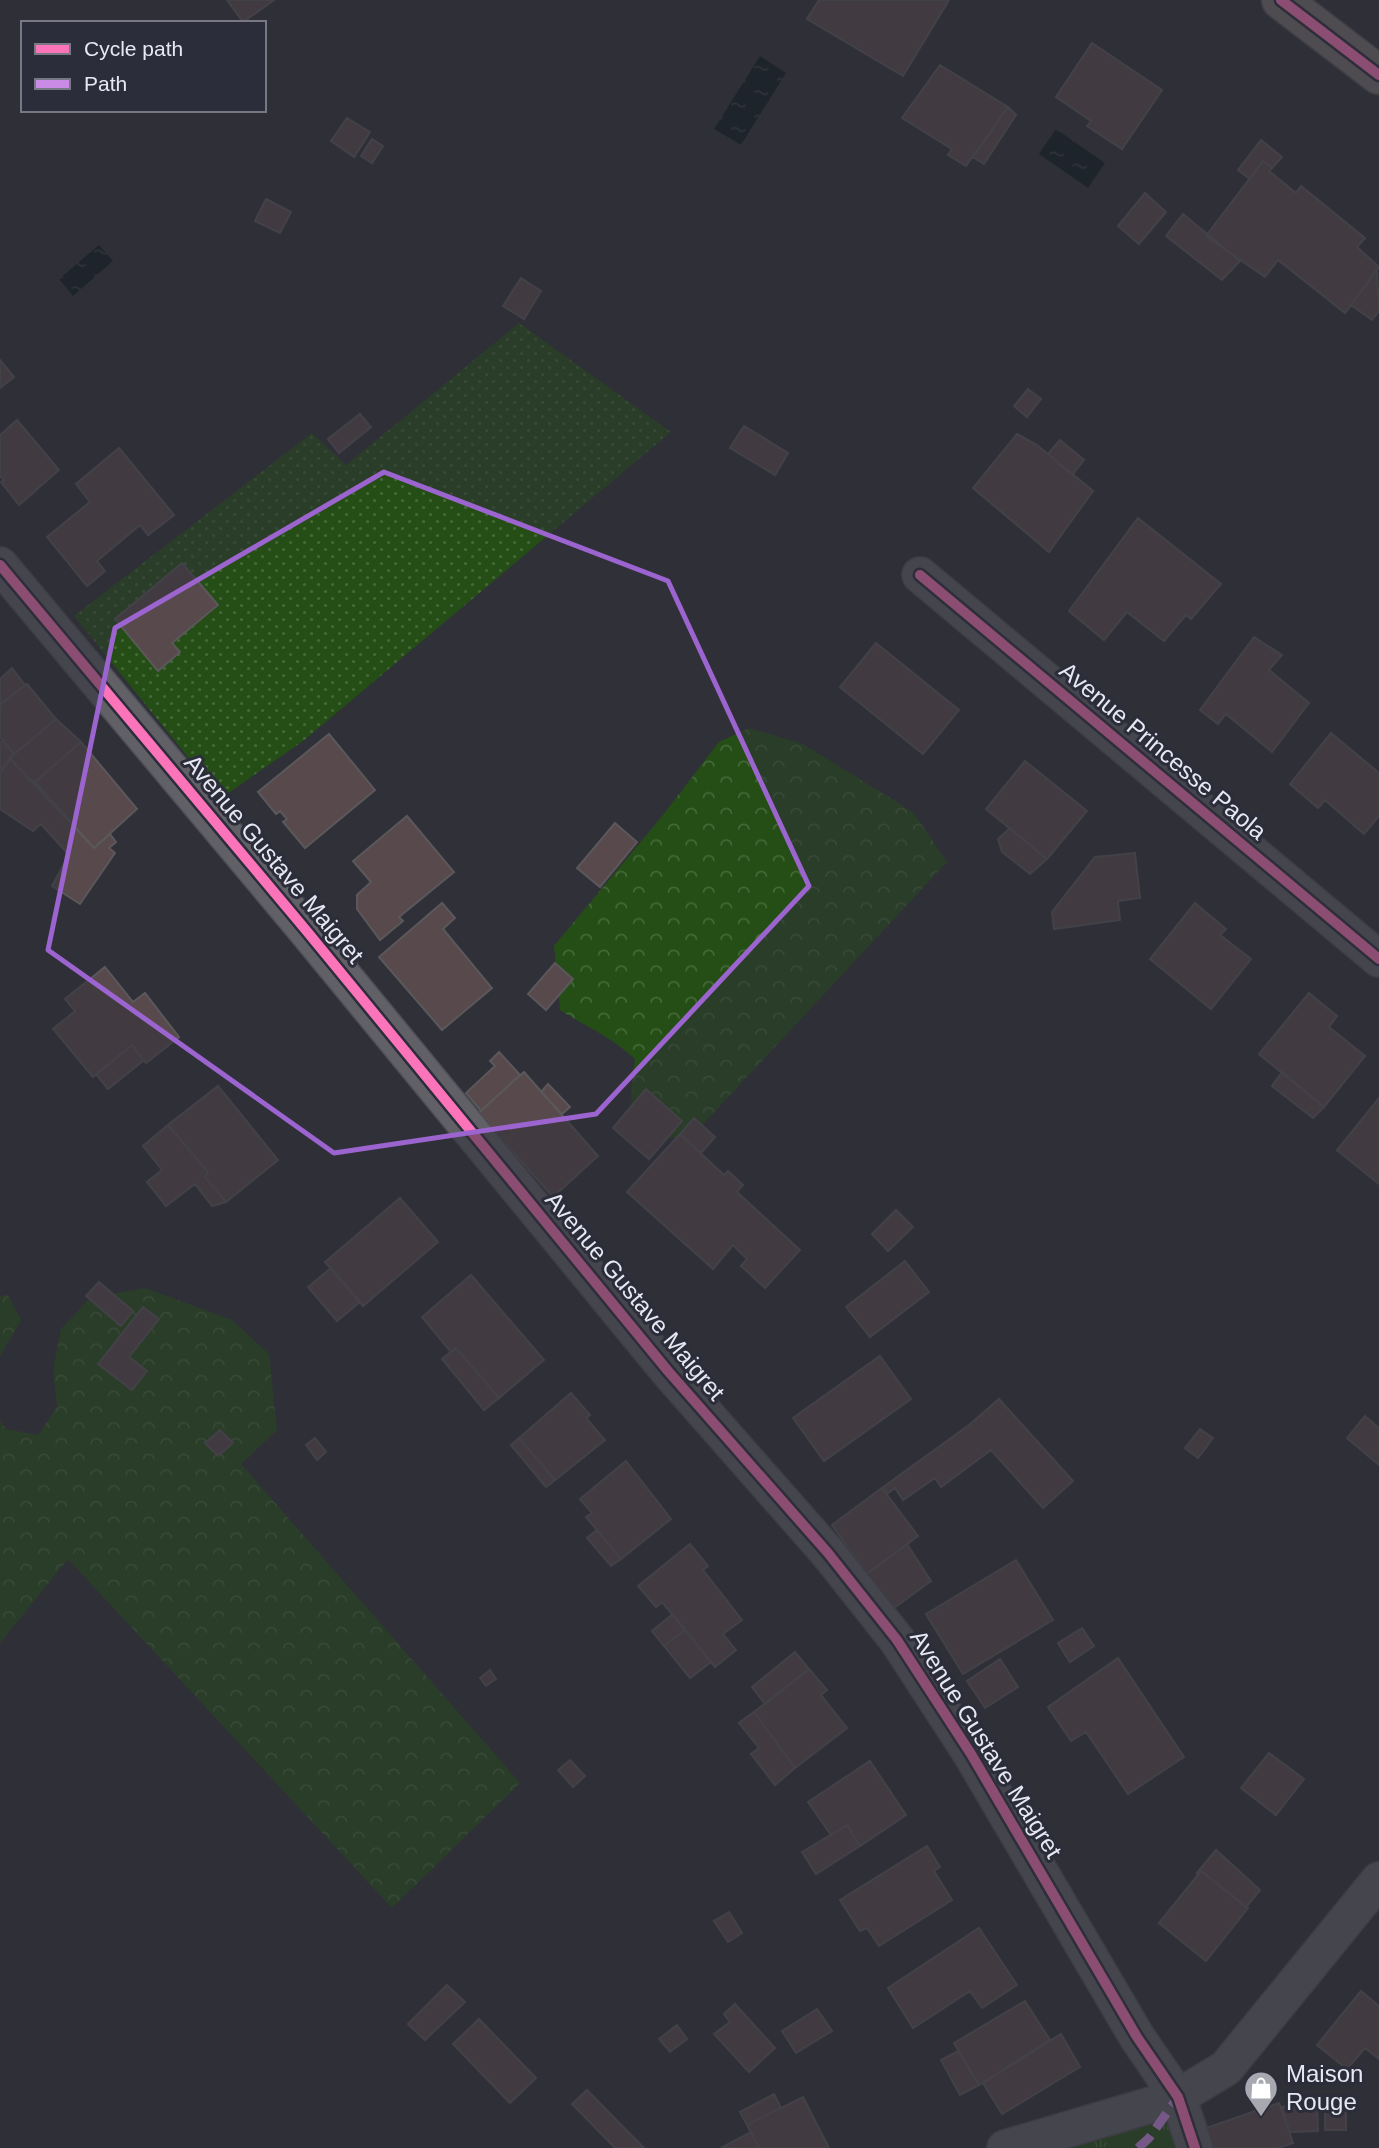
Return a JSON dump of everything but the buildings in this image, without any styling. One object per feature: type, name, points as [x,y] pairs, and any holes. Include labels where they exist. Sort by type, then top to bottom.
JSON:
[{"type":"main road","points":[[1281,0],[1379,75]]},
{"type":"street","name":"Avenue Gustave Maigret","points":[[0,565],[314,940],[668,1371],[828,1553],[897,1640],[971,1754],[1137,2036],[1178,2097],[1195,2148]]},
{"type":"street","name":"Avenue Princesse Paola","points":[[919,575],[1379,959]]},
{"type":"street","points":[[1005,2148],[1178,2097],[1226,2068],[1379,1880]]},
{"type":"highlighted area","points":[[384,472],[668,581],[809,886],[596,1114],[334,1153],[48,950],[115,628]]},
{"type":"green space","points":[[519,323],[671,432],[303,741],[221,798],[74,616],[312,433],[346,465]]},
{"type":"green space","points":[[749,728],[803,744],[913,812],[947,862],[692,1136],[658,1139],[634,1127],[631,1093],[635,1059],[608,1038],[560,1010],[554,946],[663,815],[719,742]]},
{"type":"green space","points":[[145,1288],[232,1320],[269,1354],[277,1430],[241,1464],[520,1783],[392,1908],[68,1559],[0,1643],[0,1421],[6,1429],[38,1435],[57,1407],[53,1370],[61,1329],[90,1298]]},
{"type":"green space","points":[[8,1295],[21,1320],[0,1356],[0,1296]]},
{"type":"green space","points":[[1178,2097],[1195,2148],[1005,2148]]},
{"type":"water","points":[[760,56],[786,73],[741,145],[714,129]]},
{"type":"water","points":[[1056,129],[1105,163],[1088,188],[1039,154]]},
{"type":"water","points":[[99,245],[113,261],[73,296],[59,279]]},
{"type":"marked path","points":[[1138,2148],[1149,2138],[1178,2097]]},
{"type":"cycle path","points":[[1281,0],[1379,75]]},
{"type":"cycle path","points":[[0,565],[305,929],[668,1371],[828,1553],[897,1640],[971,1754],[1137,2037],[1178,2097],[1195,2148]]},
{"type":"cycle path","points":[[920,575],[1379,959]]},
{"type":"place","name":"Maison Rouge","points":[[1261,2118]]}]
